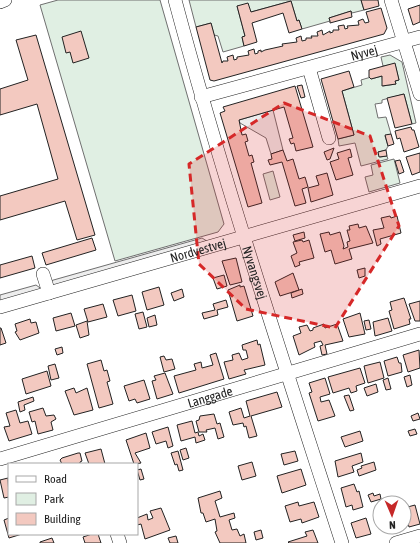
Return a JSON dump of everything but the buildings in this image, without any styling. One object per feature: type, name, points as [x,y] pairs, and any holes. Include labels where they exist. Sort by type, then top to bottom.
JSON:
[{"type":"street","points":[[0,2],[5,0]]},
{"type":"street","name":"Nyvangsvej","points":[[175,0],[201,97],[244,237],[342,543]]},
{"type":"street","points":[[391,0],[420,94]]},
{"type":"street","name":"Nyvej","points":[[201,97],[420,37]]},
{"type":"street","points":[[309,68],[329,138]]},
{"type":"street","name":"Nordvestvej","points":[[0,307],[420,186]]},
{"type":"street","points":[[43,274],[49,293]]},
{"type":"street","name":"Langgade","points":[[0,459],[420,334]]},
{"type":"street","points":[[396,543],[420,536]]},
{"type":"highlighted area","points":[[284,103],[370,136],[399,226],[335,328],[246,309],[199,264],[189,164]]},
{"type":"green space","points":[[58,0],[160,0],[224,224],[218,232],[115,261],[40,5]]},
{"type":"green space","points":[[189,0],[361,0],[364,10],[352,13],[351,11],[329,18],[330,21],[302,29],[299,20],[297,21],[291,1],[251,12],[237,6],[245,36],[242,37],[244,46],[223,52],[218,36],[214,35],[211,23],[196,27]]},
{"type":"green space","points":[[390,55],[402,62],[416,123],[412,124],[404,94],[382,100],[382,103],[375,104],[378,118],[386,117],[391,134],[385,136],[388,146],[386,150],[378,152],[380,157],[387,156],[388,159],[361,166],[355,143],[339,146],[338,139],[354,135],[342,91],[362,85],[361,80],[371,77],[371,79],[382,76],[383,86],[396,84],[395,81],[399,80],[395,64],[383,66],[381,57]]},
{"type":"green space","points":[[394,159],[400,183],[369,192],[365,177],[373,175],[371,165]]},
{"type":"green space","points":[[273,171],[280,197],[270,200],[263,174]]},
{"type":"shaded area","points":[[273,110],[283,150],[271,154],[266,138],[240,123],[239,120]]},
{"type":"shaded area","points":[[202,238],[210,243],[55,287],[50,281]]},
{"type":"shaded area","points":[[36,285],[43,290],[0,302],[0,295]]}]
